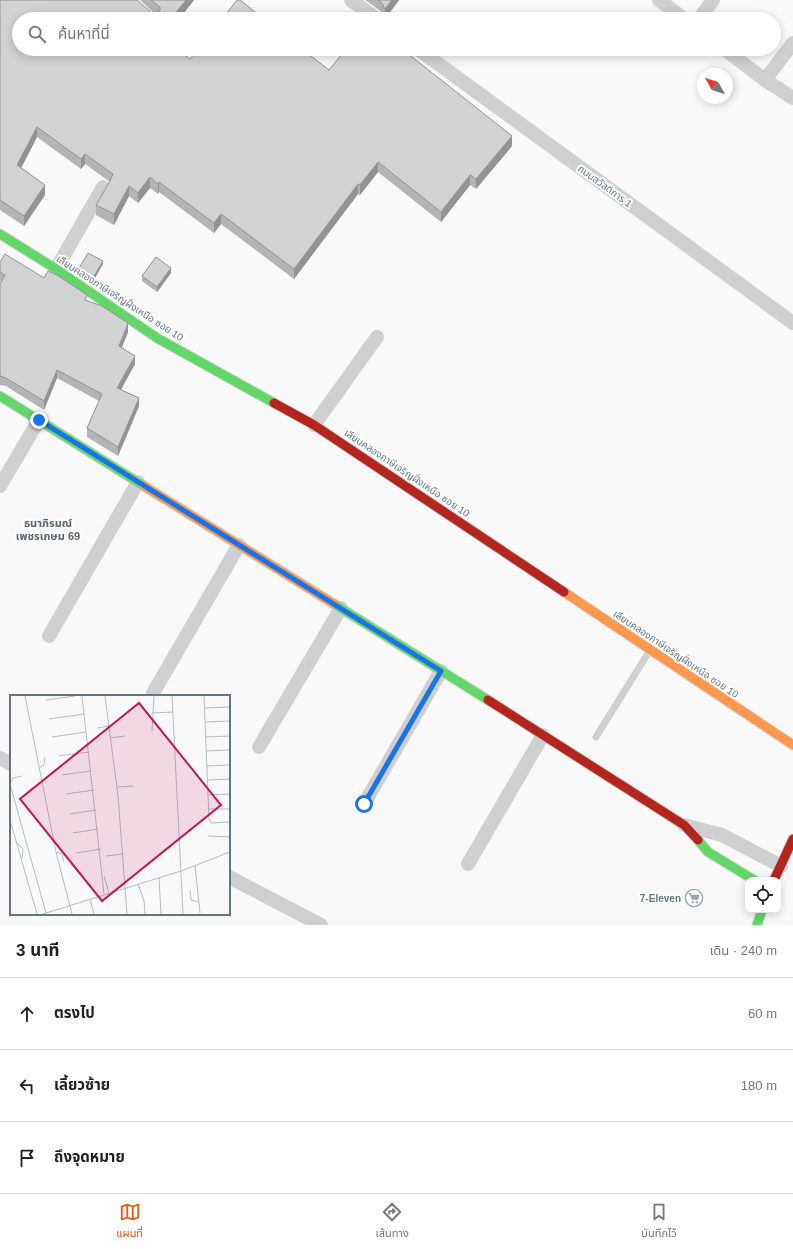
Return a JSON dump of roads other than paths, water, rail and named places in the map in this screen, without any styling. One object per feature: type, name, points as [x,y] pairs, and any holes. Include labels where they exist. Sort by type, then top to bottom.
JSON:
[{"type":"street","points":[[350,0],[366,12]]},
{"type":"street","points":[[659,0],[675,12]]},
{"type":"street","points":[[704,12],[713,0]]},
{"type":"street","points":[[765,80],[793,43]]},
{"type":"street","name":"ถนนสวัสดิการ 1","points":[[428,56],[793,323]]},
{"type":"street","points":[[733,56],[765,80],[793,98]]},
{"type":"street","points":[[56,269],[103,187]]},
{"type":"street","name":"เลียบคลองภาษีเจริญฝั่งเหนือ ซอย 10","points":[[0,234],[56,269],[157,338],[314,425],[793,745]]},
{"type":"street","points":[[314,425],[377,337]]},
{"type":"street","points":[[0,396],[441,671],[684,825],[708,852],[749,877]]},
{"type":"street","points":[[0,486],[39,420]]},
{"type":"street","points":[[49,636],[138,482]]},
{"type":"street","points":[[153,693],[239,545]]},
{"type":"street","points":[[259,747],[340,608]]},
{"type":"street","points":[[364,804],[441,671]]},
{"type":"street","points":[[468,864],[543,735]]},
{"type":"street","points":[[0,758],[10,763]]},
{"type":"street","points":[[684,825],[722,835],[781,866]]},
{"type":"street","points":[[776,877],[793,839]]},
{"type":"street","points":[[230,878],[321,925]]},
{"type":"street","points":[[757,925],[761,913]]},
{"type":"lane","points":[[596,737],[651,650]]},
{"type":"place","name":"7-Eleven","points":[[694,898]]},
{"type":"district","name":"ธนาภิรมณ์ เพชรเกษม 69","points":[[48,529]]}]
